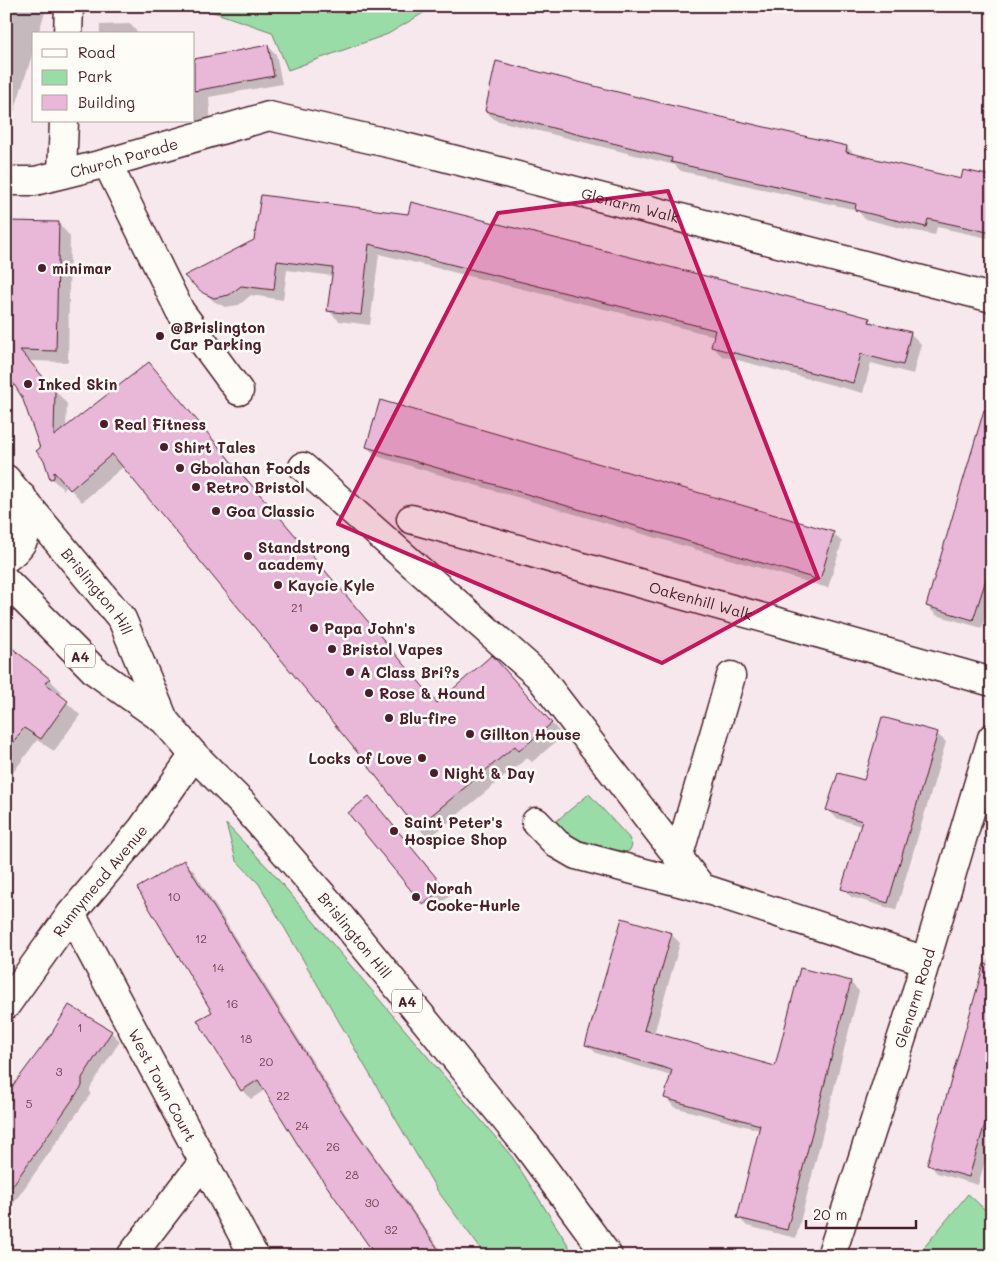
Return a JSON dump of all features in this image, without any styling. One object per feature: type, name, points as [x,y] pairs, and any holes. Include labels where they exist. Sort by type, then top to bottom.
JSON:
[{"type":"main road","points":[[68,32],[69,6]]},
{"type":"main road","name":"Church Parade","points":[[6,181],[35,181],[62,173],[107,164],[269,116]]},
{"type":"main road","name":"Glenarm Walk","points":[[269,116],[402,146],[992,298]]},
{"type":"main road","points":[[62,173],[64,122]]},
{"type":"main road","points":[[107,164],[180,311],[239,391]]},
{"type":"main road","points":[[303,467],[538,676],[702,888]]},
{"type":"main road","points":[[6,558],[18,550],[28,532],[14,488]]},
{"type":"main road","name":"Brislington Hill","points":[[14,488],[122,619],[164,720]]},
{"type":"main road","name":"Oakenhill Walk","points":[[411,519],[992,682]]},
{"type":"main road","name":"Brislington Hill","points":[[6,581],[95,671],[164,720],[194,755],[241,802],[330,904],[533,1153],[608,1256]]},
{"type":"main road","points":[[678,858],[732,676]]},
{"type":"main road","name":"Glenarm Road","points":[[831,1256],[926,961],[992,738]]},
{"type":"main road","name":"Runnymead Avenue","points":[[6,1005],[72,914],[142,829],[194,755]]},
{"type":"main road","points":[[536,822],[557,844],[576,855],[702,888],[926,961]]},
{"type":"main road","name":"West Town Court","points":[[72,914],[254,1256]]},
{"type":"main road","points":[[131,1256],[204,1161]]},
{"type":"highlighted area","points":[[668,191],[818,578],[662,663],[338,524],[498,213]]},
{"type":"green space","points":[[196,6],[435,6],[388,34],[288,70],[272,32]]},
{"type":"green space","points":[[589,794],[629,838],[632,846],[629,851],[624,852],[561,835],[554,823]]},
{"type":"green space","points":[[226,824],[271,871],[513,1158],[575,1256],[486,1256],[437,1190],[259,884],[236,860]]},
{"type":"green space","points":[[968,1194],[992,1216],[992,1256],[917,1256]]},
{"type":"building","points":[[268,45],[274,76],[195,91],[195,59]]},
{"type":"building","points":[[496,61],[661,103],[847,146],[846,152],[961,179],[963,170],[992,176],[992,233],[928,219],[926,227],[891,219],[855,210],[856,204],[671,162],[672,158],[485,111]]},
{"type":"building","points":[[261,195],[408,214],[411,202],[837,309],[870,318],[869,322],[911,332],[903,365],[861,354],[853,383],[711,347],[715,330],[369,244],[361,315],[327,311],[333,268],[277,261],[274,290],[241,286],[229,295],[214,298],[203,293],[184,276],[254,240]]},
{"type":"building","points":[[6,221],[59,222],[56,351],[20,350],[55,391],[54,436],[149,362],[238,470],[437,703],[492,655],[552,723],[519,751],[515,746],[416,828],[362,758],[112,454],[70,490],[54,472],[54,478],[50,479],[44,460],[36,451],[40,448],[22,397],[6,372]]},
{"type":"building","points":[[380,400],[834,532],[820,580],[366,447]]},
{"type":"building","points":[[984,410],[992,411],[992,561],[973,620],[926,606]]},
{"type":"building","points":[[6,643],[50,679],[45,683],[68,701],[41,739],[24,728],[6,751]]},
{"type":"building","points":[[882,717],[938,732],[888,903],[841,889],[862,821],[826,810],[838,773],[864,780]]},
{"type":"building","points":[[369,796],[444,887],[423,905],[348,813]]},
{"type":"building","points":[[184,860],[341,1110],[443,1256],[376,1256],[300,1148],[258,1080],[241,1091],[197,1020],[212,1012],[137,888]]},
{"type":"building","points":[[622,918],[672,933],[644,1030],[775,1066],[800,968],[851,981],[787,1230],[737,1218],[760,1125],[664,1098],[672,1070],[585,1045]]},
{"type":"building","points":[[984,964],[992,965],[992,1100],[969,1177],[927,1165]]},
{"type":"building","points":[[69,1005],[112,1031],[82,1078],[82,1086],[6,1195],[6,1095],[50,1036]]},
{"type":"place","name":"minimar","points":[[42,268]]},
{"type":"place","name":"@Brislington Car Parking","points":[[160,336]]},
{"type":"place","name":"Inked Skin","points":[[28,384]]},
{"type":"place","name":"Real Fitness","points":[[104,424]]},
{"type":"place","name":"Shirt Tales","points":[[164,447]]},
{"type":"place","name":"Gbolahan Foods","points":[[180,468]]},
{"type":"place","name":"Retro Bristol","points":[[196,487]]},
{"type":"place","name":"Goa Classic","points":[[216,511]]},
{"type":"place","name":"Standstrong academy","points":[[248,556]]},
{"type":"place","name":"Kaycie Kyle","points":[[278,585]]},
{"type":"place","name":"Papa John's","points":[[314,628]]},
{"type":"place","name":"Bristol Vapes","points":[[332,649]]},
{"type":"place","name":"A Class Bri?s","points":[[350,672]]},
{"type":"place","name":"Rose & Hound","points":[[369,693]]},
{"type":"place","name":"Blu-fire","points":[[389,718]]},
{"type":"place","name":"Gillton House","points":[[470,734]]},
{"type":"place","name":"Locks of Love","points":[[422,758]]},
{"type":"place","name":"Night & Day","points":[[434,773]]},
{"type":"place","name":"Saint Peter's Hospice Shop","points":[[394,831]]},
{"type":"place","name":"Norah Cooke-Hurle","points":[[416,897]]}]
